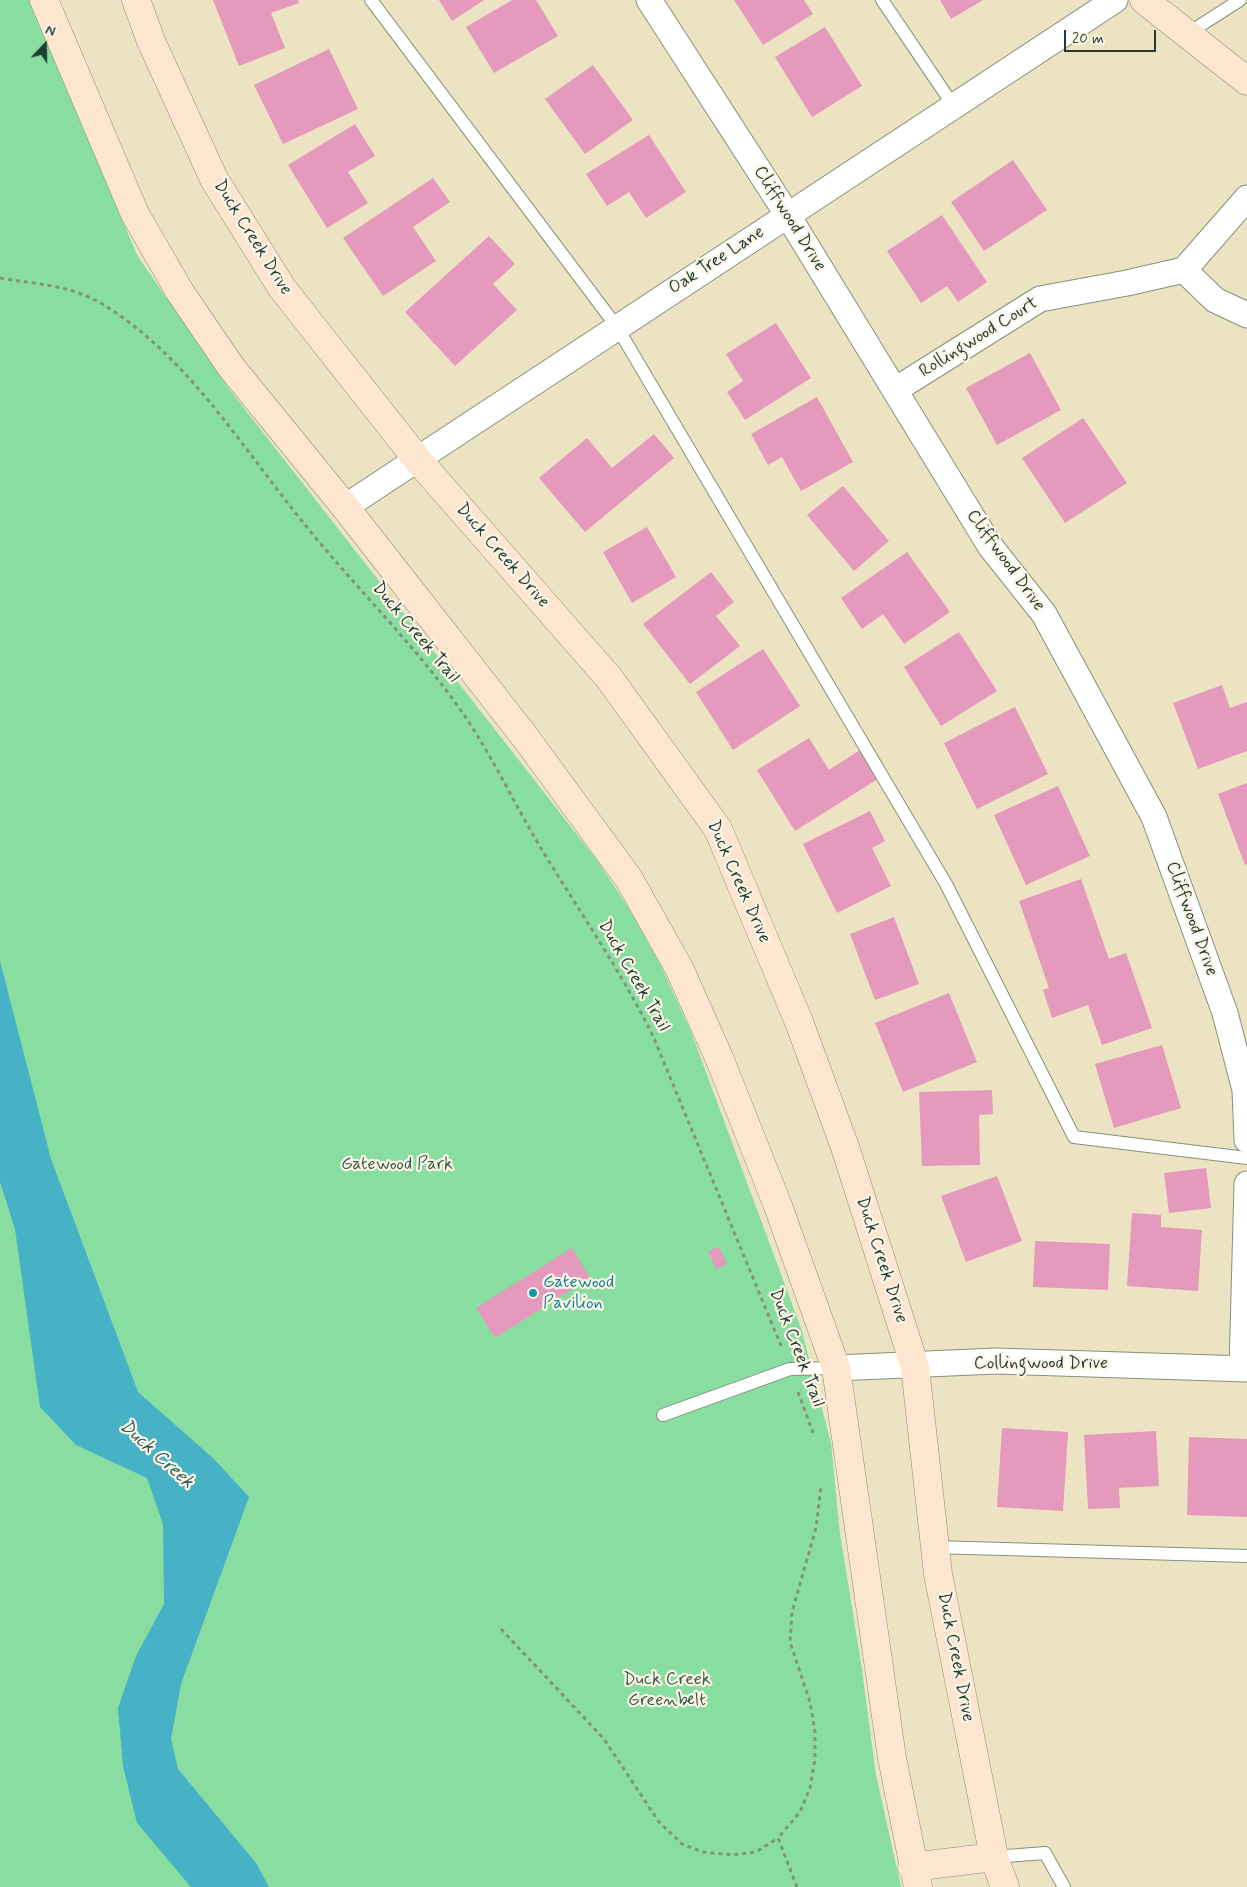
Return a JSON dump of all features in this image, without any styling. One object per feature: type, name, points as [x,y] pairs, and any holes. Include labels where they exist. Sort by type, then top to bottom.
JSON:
[{"type":"main road","points":[[44,0],[135,214],[180,292],[231,368],[345,507],[525,737],[633,887],[679,968],[720,1060],[778,1206],[836,1368],[892,1758],[915,1877],[994,1857]]},
{"type":"main road","name":"Duck Creek Drive","points":[[136,0],[152,41],[214,179],[282,288],[417,459],[609,678],[718,829],[800,1022],[845,1147],[915,1367],[934,1547],[994,1857],[1005,1887]]},
{"type":"main road","points":[[1144,0],[1247,81]]},
{"type":"street","name":"Cliffwood Drive","points":[[649,0],[787,214],[990,546],[1044,614],[1154,818],[1225,1013],[1245,1090],[1247,1140]]},
{"type":"street","name":"Oak Tree Lane","points":[[345,507],[787,214],[1115,0]]},
{"type":"street","points":[[1247,198],[1184,270],[1215,300],[1247,315]]},
{"type":"street","name":"Rollingwood Court","points":[[895,390],[1040,299],[1184,270]]},
{"type":"street","points":[[1245,1368],[1247,1184]]},
{"type":"street","name":"Collingwood Drive","points":[[836,1368],[915,1367],[996,1362],[1245,1368]]},
{"type":"lane","points":[[371,0],[616,327],[946,884],[1074,1137],[1247,1158]]},
{"type":"lane","points":[[882,0],[953,105]]},
{"type":"lane","points":[[1188,34],[1240,0]]},
{"type":"lane","points":[[663,1415],[790,1368],[836,1368]]},
{"type":"lane","points":[[934,1547],[1247,1556]]},
{"type":"lane","points":[[994,1857],[1045,1853],[1064,1887]]},
{"type":"path","name":"Duck Creek Trail","points":[[0,278],[54,284],[77,291],[103,305],[150,338],[204,396],[303,522],[450,694],[495,764],[538,842],[638,1006],[660,1053],[790,1368],[814,1434]]},
{"type":"path","points":[[501,1629],[604,1739],[659,1822],[682,1844],[703,1852],[733,1855],[756,1852],[778,1838],[800,1812],[810,1788],[815,1759],[815,1732],[810,1702],[790,1642],[792,1612],[816,1528],[822,1483]]},
{"type":"path","points":[[778,1838],[796,1887]]},
{"type":"green space","points":[[0,0],[30,0],[137,255],[229,389],[596,859],[628,907],[661,966],[691,1032],[801,1328],[831,1443],[840,1534],[861,1663],[876,1775],[901,1887],[0,1887]]},
{"type":"water","name":"Duck Creek","points":[[0,961],[51,1159],[138,1392],[214,1459],[249,1497],[181,1684],[171,1739],[178,1769],[256,1863],[269,1887],[191,1887],[137,1823],[123,1766],[118,1708],[136,1656],[164,1604],[163,1524],[147,1478],[76,1445],[40,1407],[15,1229],[0,1182]]},
{"type":"building","points":[[213,0],[298,0],[299,3],[271,13],[285,48],[239,66]]},
{"type":"building","points":[[439,0],[484,0],[452,21]]},
{"type":"building","points":[[512,0],[536,0],[558,36],[494,73],[466,27]]},
{"type":"building","points":[[734,0],[804,0],[813,14],[763,45]]},
{"type":"building","points":[[940,0],[983,0],[951,19]]},
{"type":"building","points":[[825,27],[862,86],[812,117],[775,57]]},
{"type":"building","points":[[329,49],[358,109],[283,144],[254,85]]},
{"type":"building","points":[[593,65],[633,120],[585,154],[545,99]]},
{"type":"building","points":[[355,124],[375,156],[348,172],[368,203],[327,228],[288,165]]},
{"type":"building","points":[[649,135],[686,192],[646,218],[629,192],[607,206],[586,174]]},
{"type":"building","points":[[1013,160],[1047,210],[984,251],[951,202]]},
{"type":"building","points":[[433,178],[450,202],[413,227],[436,261],[383,296],[343,238]]},
{"type":"building","points":[[942,215],[987,282],[958,302],[947,286],[921,303],[887,251]]},
{"type":"building","points":[[489,236],[515,264],[493,284],[517,310],[455,366],[405,312]]},
{"type":"building","points":[[776,323],[811,378],[745,420],[727,392],[743,381],[726,354]]},
{"type":"building","points":[[1030,353],[1061,410],[997,445],[966,388]]},
{"type":"building","points":[[817,397],[853,462],[801,491],[782,457],[768,465],[751,434]]},
{"type":"building","points":[[1083,418],[1127,483],[1065,523],[1022,458]]},
{"type":"building","points":[[654,434],[674,458],[585,532],[539,478],[587,438],[612,468]]},
{"type":"building","points":[[843,486],[889,541],[854,571],[807,515]]},
{"type":"building","points":[[647,527],[676,577],[632,603],[603,552]]},
{"type":"building","points":[[907,552],[950,612],[904,644],[883,614],[862,629],[841,598]]},
{"type":"building","points":[[711,572],[734,602],[716,616],[740,646],[690,684],[643,624]]},
{"type":"building","points":[[959,632],[997,691],[941,726],[904,667]]},
{"type":"building","points":[[763,649],[800,706],[733,750],[696,692]]},
{"type":"building","points":[[1222,685],[1230,708],[1247,702],[1247,751],[1198,769],[1173,703]]},
{"type":"building","points":[[1015,707],[1048,774],[977,809],[944,743]]},
{"type":"building","points":[[809,738],[829,770],[863,748],[881,777],[795,831],[757,770]]},
{"type":"building","points":[[1247,783],[1247,864],[1245,865],[1218,794]]},
{"type":"building","points":[[1058,786],[1090,856],[1026,885],[994,815]]},
{"type":"building","points":[[870,811],[885,841],[872,848],[891,886],[837,913],[803,844]]},
{"type":"building","points":[[1081,879],[1109,959],[1126,953],[1152,1028],[1102,1045],[1088,1005],[1052,1018],[1043,990],[1049,988],[1019,901]]},
{"type":"building","points":[[894,917],[919,984],[875,1000],[850,934]]},
{"type":"building","points":[[949,993],[977,1062],[903,1092],[875,1023]]},
{"type":"building","points":[[1162,1045],[1181,1108],[1114,1128],[1095,1064]]},
{"type":"building","points":[[992,1090],[993,1114],[979,1115],[980,1165],[922,1166],[919,1092]]},
{"type":"building","points":[[1206,1168],[1211,1208],[1169,1213],[1164,1173]]},
{"type":"building","points":[[997,1176],[1022,1241],[966,1262],[941,1196]]},
{"type":"building","points":[[1132,1213],[1161,1215],[1161,1227],[1202,1230],[1198,1291],[1127,1286]]},
{"type":"building","points":[[1035,1241],[1110,1244],[1108,1290],[1033,1287]]},
{"type":"building","points":[[719,1247],[727,1264],[716,1269],[708,1251]]},
{"type":"building","name":"Gatewood Pavilion","points":[[572,1248],[590,1278],[495,1338],[476,1308]]},
{"type":"building","points":[[1002,1428],[1068,1432],[1063,1511],[997,1507]]},
{"type":"building","points":[[1156,1431],[1159,1486],[1119,1488],[1120,1508],[1088,1509],[1084,1435]]},
{"type":"building","points":[[1189,1437],[1247,1439],[1247,1517],[1187,1515]]},
{"type":"place","name":"Gatewood Pavilion","points":[[533,1293]]},
{"type":"park label","name":"Gatewood Park","points":[[397,1165]]},
{"type":"park label","name":"Duck Creek Greenbelt","points":[[667,1690]]}]
